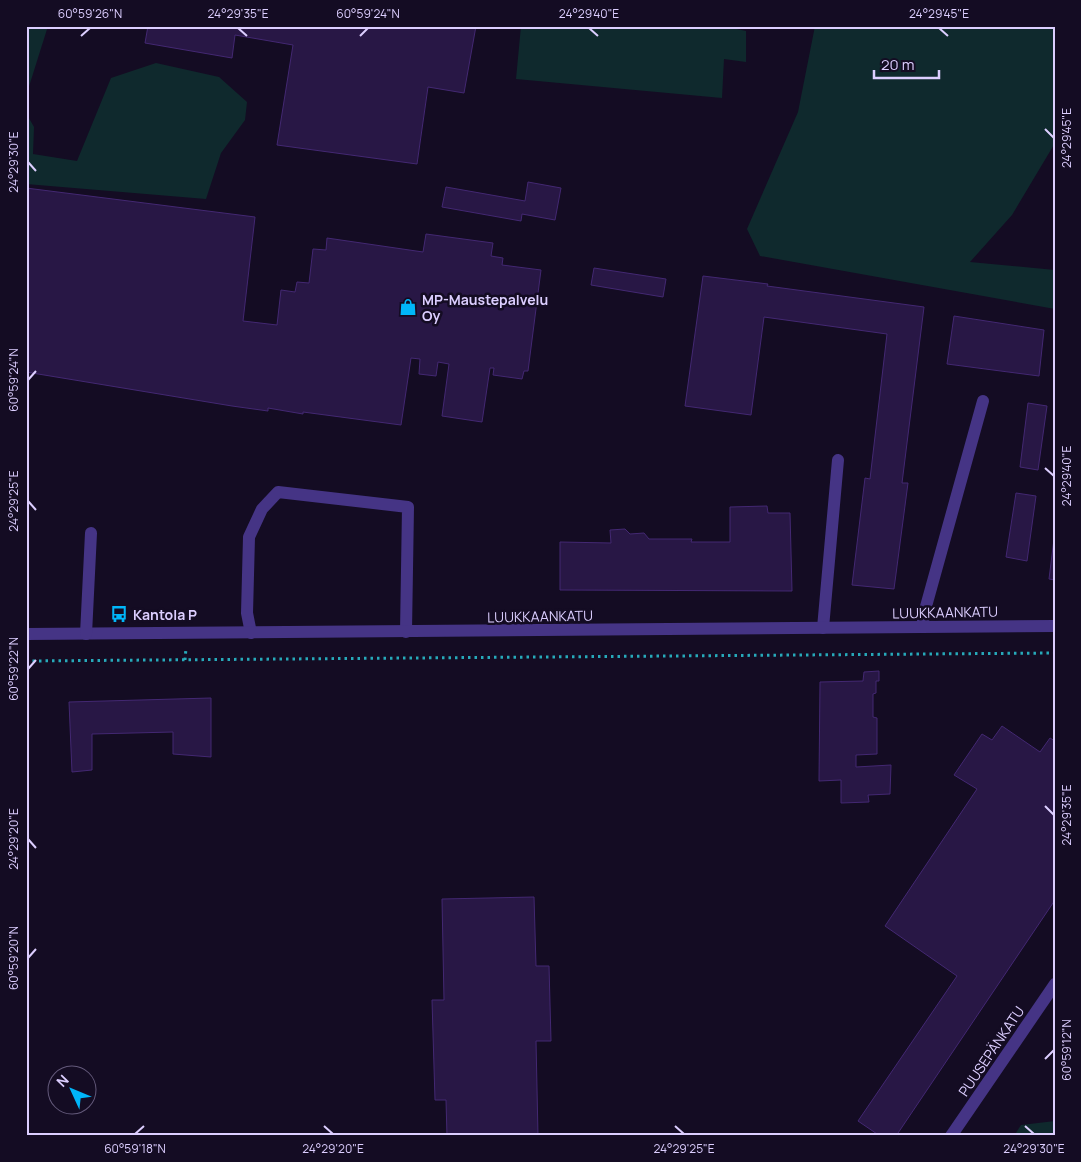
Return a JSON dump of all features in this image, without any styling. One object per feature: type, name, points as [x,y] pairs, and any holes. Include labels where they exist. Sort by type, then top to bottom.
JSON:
[{"type":"street","points":[[922,627],[925,610],[983,401]]},
{"type":"street","points":[[823,628],[838,460]]},
{"type":"street","points":[[250,633],[247,612],[249,537],[262,509],[278,492],[408,508],[406,632]]},
{"type":"street","points":[[86,634],[91,533]]},
{"type":"street","name":"LUUKKAANKATU","points":[[26,634],[1055,626]]},
{"type":"street","name":"PUUSEPÄNKATU","points":[[951,1136],[1055,984]]},
{"type":"path","points":[[26,661],[1055,653]]},
{"type":"green space","points":[[26,26],[48,26],[26,96]]},
{"type":"green space","points":[[521,26],[723,26],[746,31],[746,62],[724,59],[722,98],[516,79]]},
{"type":"green space","points":[[815,26],[1055,26],[1055,143],[1012,215],[970,262],[1055,270],[1055,309],[760,256],[747,229],[798,112]]},
{"type":"green space","points":[[156,63],[219,77],[247,102],[245,120],[221,153],[206,199],[26,184],[26,113],[34,127],[33,154],[77,161],[111,78]]},
{"type":"green space","points":[[1055,1121],[1055,1136],[1014,1136],[1021,1125]]},
{"type":"building","points":[[148,26],[476,26],[464,93],[428,87],[417,164],[277,145],[293,45],[235,35],[232,58],[145,43]]},
{"type":"building","points":[[528,182],[561,188],[555,220],[522,214],[521,221],[442,207],[446,187],[525,201]]},
{"type":"building","name":"MP-Maustepalvelu Oy","points":[[26,188],[255,217],[243,321],[277,325],[281,290],[295,292],[297,282],[309,283],[313,249],[326,250],[327,238],[423,252],[426,234],[493,243],[491,256],[503,258],[502,265],[541,270],[528,371],[524,371],[522,379],[493,375],[494,368],[490,368],[482,422],[442,416],[449,364],[438,362],[436,376],[419,374],[420,359],[411,358],[401,425],[303,412],[303,414],[268,408],[268,411],[232,406],[26,372]]},
{"type":"building","points":[[594,268],[666,279],[663,297],[591,285]]},
{"type":"building","points":[[703,276],[924,307],[902,483],[908,483],[894,589],[852,585],[865,478],[870,479],[887,334],[764,317],[751,415],[685,406]]},
{"type":"building","points":[[954,316],[1044,330],[1039,376],[947,364]]},
{"type":"building","points":[[1028,403],[1047,406],[1038,470],[1020,467]]},
{"type":"building","points":[[1016,493],[1036,496],[1027,561],[1006,557]]},
{"type":"building","points":[[767,506],[768,513],[790,513],[792,591],[560,590],[560,542],[611,543],[610,530],[625,529],[630,534],[644,533],[649,539],[692,539],[691,542],[730,542],[730,507]]},
{"type":"building","points":[[1055,531],[1055,580],[1049,579]]},
{"type":"building","points":[[879,671],[879,681],[876,681],[876,693],[873,694],[873,717],[877,718],[877,754],[856,755],[856,767],[891,765],[890,794],[868,795],[869,802],[841,803],[841,780],[819,781],[820,682],[863,681],[864,672]]},
{"type":"building","points":[[211,698],[211,757],[173,754],[173,732],[92,734],[92,770],[72,772],[69,702]]},
{"type":"building","points":[[1002,726],[1040,752],[1050,738],[1055,741],[1055,900],[896,1136],[880,1136],[858,1121],[957,976],[885,926],[977,789],[954,775],[982,734],[992,740]]},
{"type":"building","points":[[534,897],[536,966],[549,966],[551,1041],[536,1041],[538,1136],[447,1136],[446,1100],[435,1100],[432,1000],[444,1000],[442,899]]},
{"type":"place","name":"MP-Maustepalvelu Oy","points":[[408,307]]},
{"type":"place","name":"Kantola P","points":[[119,614]]}]
